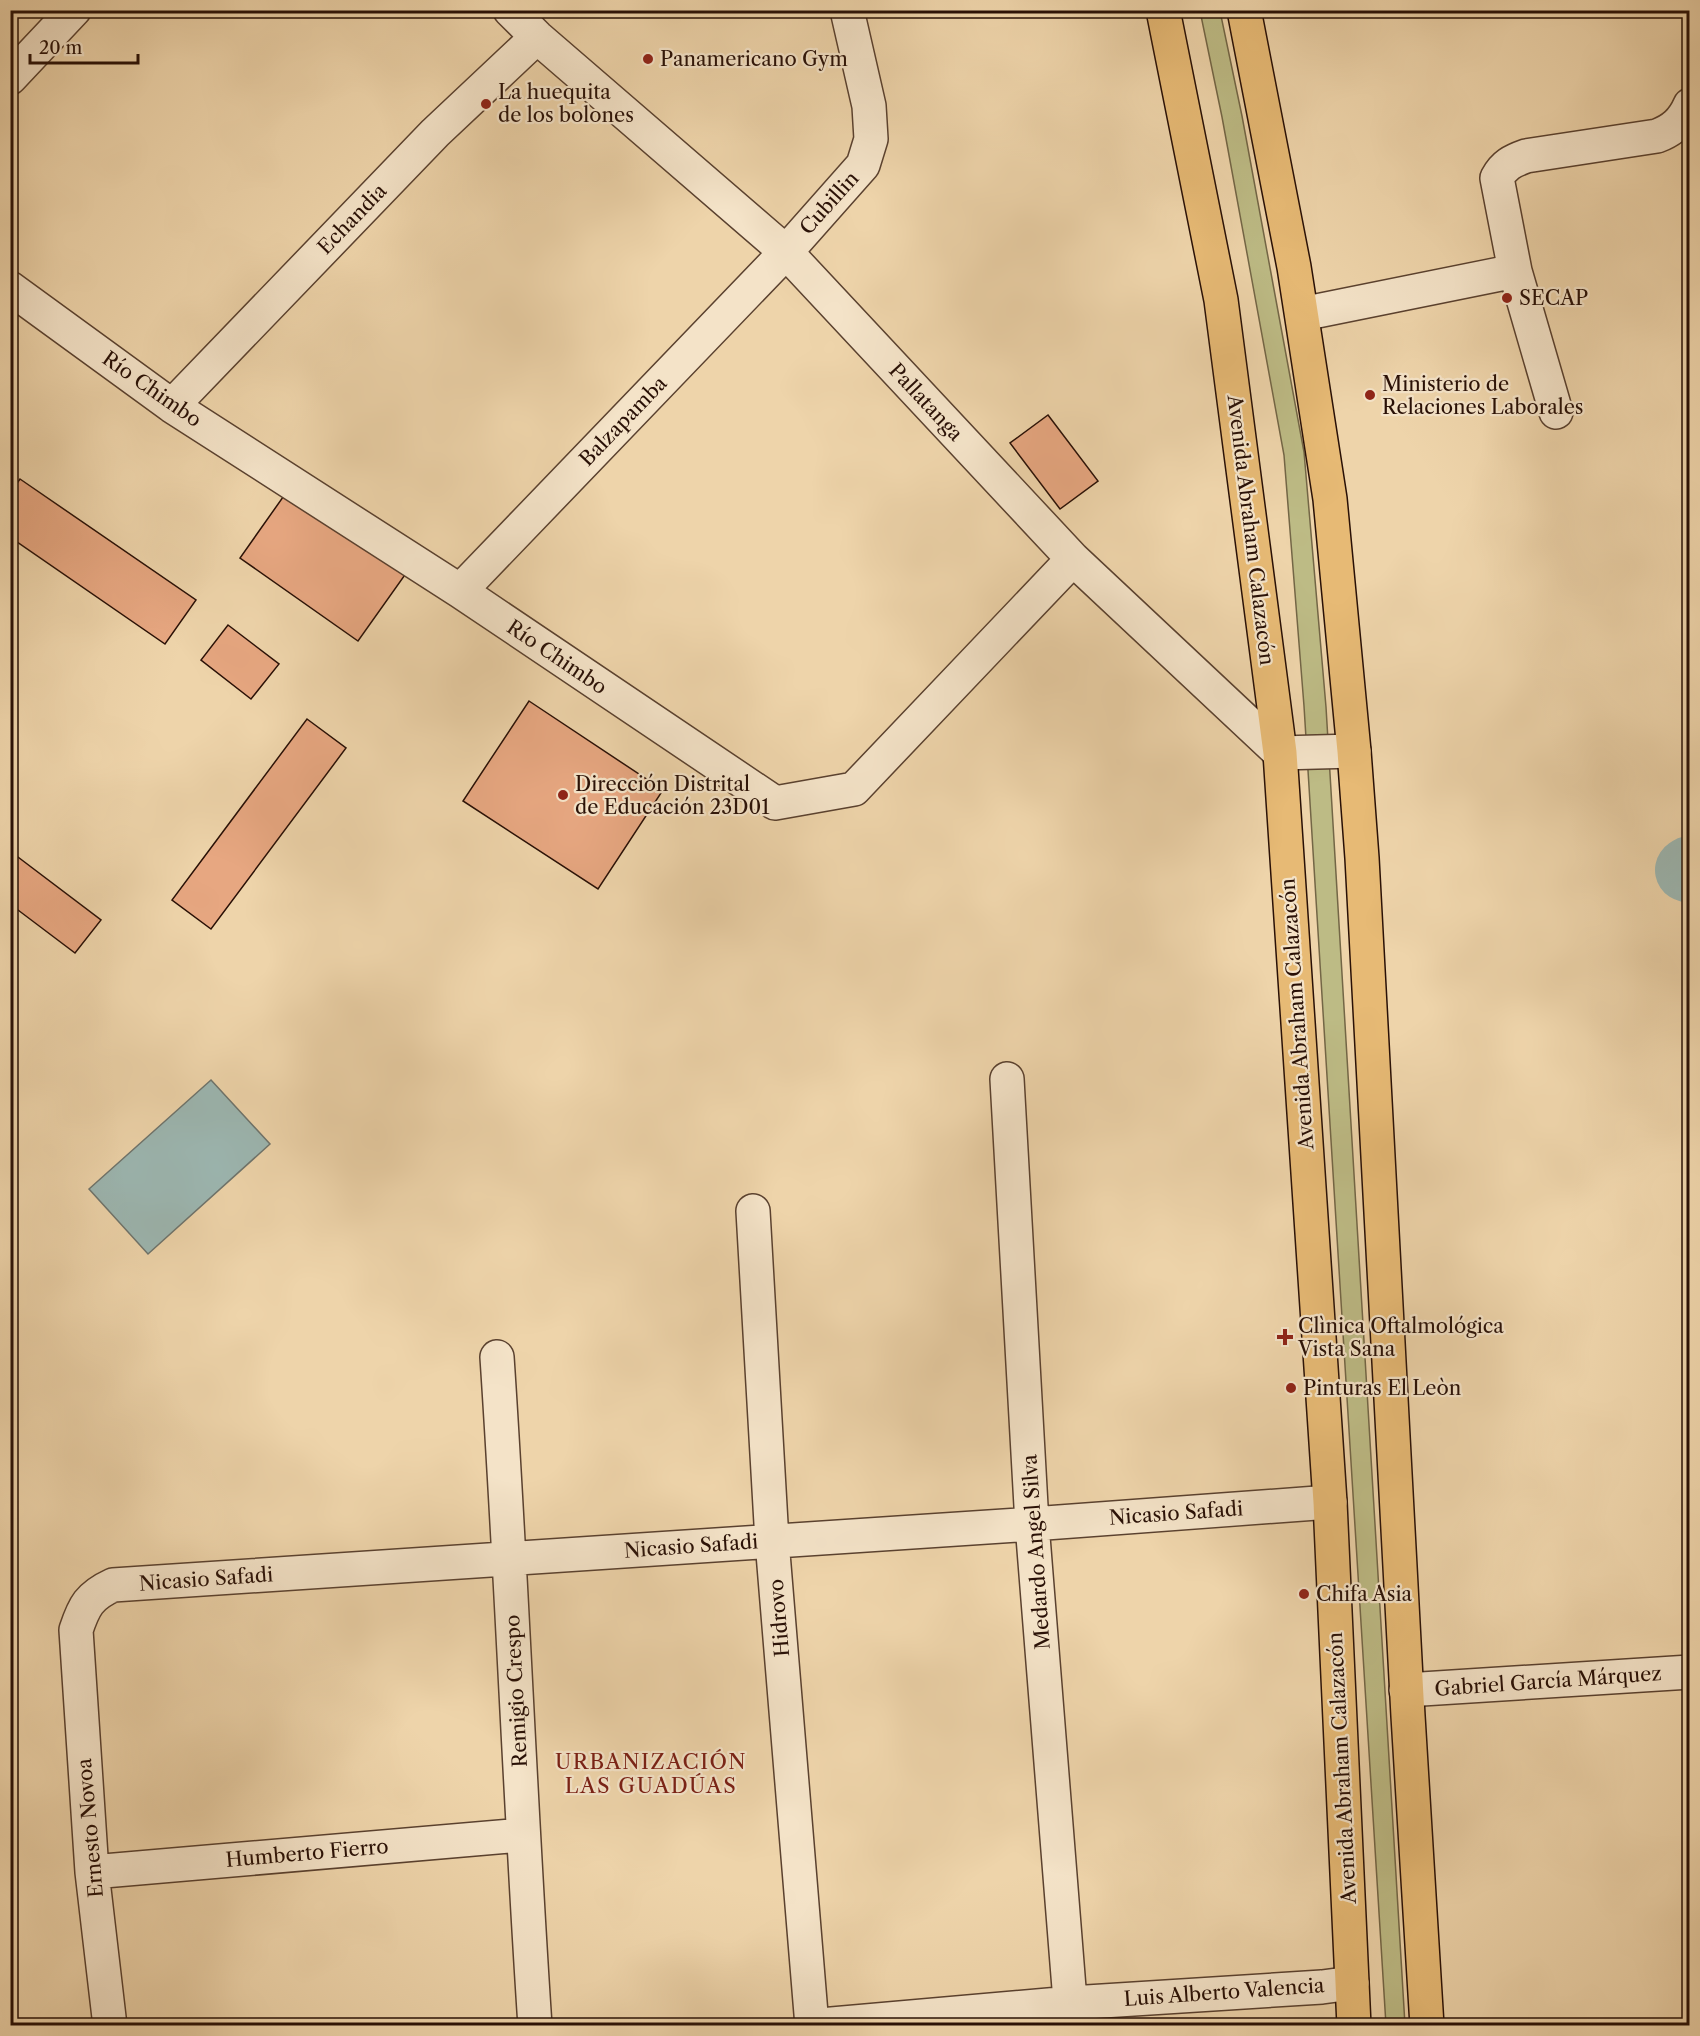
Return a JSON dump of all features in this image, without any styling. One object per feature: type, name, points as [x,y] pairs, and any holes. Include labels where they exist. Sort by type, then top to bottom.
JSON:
[{"type":"main road","name":"Avenida Abraham Calazacón","points":[[1163,10],[1221,300],[1280,753],[1330,1502],[1354,2025]]},
{"type":"main road","points":[[1244,10],[1294,267],[1330,499],[1354,751],[1362,858],[1406,1690],[1427,2025]]},
{"type":"street","points":[[10,78],[74,10]]},
{"type":"street","name":"Pallatanga","points":[[510,10],[537,37],[786,252],[1072,559],[1280,753]]},
{"type":"street","name":"Cubillin","points":[[786,252],[863,165],[871,139],[870,106],[847,10]]},
{"type":"street","name":"Echandia","points":[[172,406],[435,133],[537,37]]},
{"type":"street","points":[[1556,412],[1515,271],[1497,178],[1503,168],[1526,156],[1657,136],[1670,131],[1681,121],[1689,105]]},
{"type":"street","name":"Balzapamba","points":[[460,591],[786,252]]},
{"type":"street","points":[[1302,314],[1515,271]]},
{"type":"street","name":"Río Chimbo","points":[[10,288],[172,406],[460,591],[775,803],[854,789],[1072,559]]},
{"type":"street","points":[[1280,753],[1354,751]]},
{"type":"street","name":"Medardo Angel Silva","points":[[1007,1078],[1032,1524],[1072,2014]]},
{"type":"street","name":"Hidrovo","points":[[753,1211],[772,1541],[811,2025]]},
{"type":"street","name":"Remigio Crespo","points":[[497,1357],[510,1559],[522,1835],[535,2025]]},
{"type":"street","name":"Nicasio Safadi","points":[[76,1630],[82,1609],[97,1593],[113,1586],[1330,1502]]},
{"type":"street","name":"Ernesto Novoa","points":[[76,1630],[92,1872],[110,2025]]},
{"type":"street","name":"Gabriel García Márquez","points":[[1406,1690],[1689,1672]]},
{"type":"street","name":"Humberto Fierro","points":[[92,1872],[522,1835]]},
{"type":"street","name":"Luis Alberto Valencia","points":[[811,2025],[1072,2014],[1352,1983]]},
{"type":"shaded area","points":[[1200,11],[1220,11],[1242,116],[1304,452],[1326,707],[1405,2025],[1386,2025],[1304,706],[1284,455],[1222,117]]},
{"type":"water","points":[[211,1080],[270,1144],[148,1254],[89,1189]]},
{"type":"building","points":[[1048,415],[1098,481],[1060,509],[1010,443]]},
{"type":"building","points":[[20,479],[196,600],[165,644],[10,537],[10,493]]},
{"type":"building","points":[[288,490],[407,572],[358,641],[240,558]]},
{"type":"building","points":[[228,625],[279,664],[251,699],[201,660]]},
{"type":"building","name":"Dirección Distrital de Educación 23D01","points":[[529,701],[663,790],[598,889],[463,801]]},
{"type":"building","points":[[307,719],[346,748],[211,929],[172,900]]},
{"type":"building","points":[[10,851],[101,920],[75,953],[10,904]]},
{"type":"place","name":"Panamericano Gym","points":[[648,59]]},
{"type":"place","name":"La huequita de los bolones","points":[[486,104]]},
{"type":"place","name":"SECAP","points":[[1507,298]]},
{"type":"place","name":"Ministerio de Relaciones Laborales","points":[[1370,395]]},
{"type":"place","name":"Dirección Distrital de Educación 23D01","points":[[563,795]]},
{"type":"place","name":"Clìnica Oftalmológica Vista Sana","points":[[1285,1337]]},
{"type":"place","name":"Pinturas El Leòn","points":[[1291,1388]]},
{"type":"place","name":"Chifa Asia","points":[[1304,1594]]},
{"type":"district","name":"URBANIZACIÓN LAS GUADÚAS","points":[[651,1773]]}]
